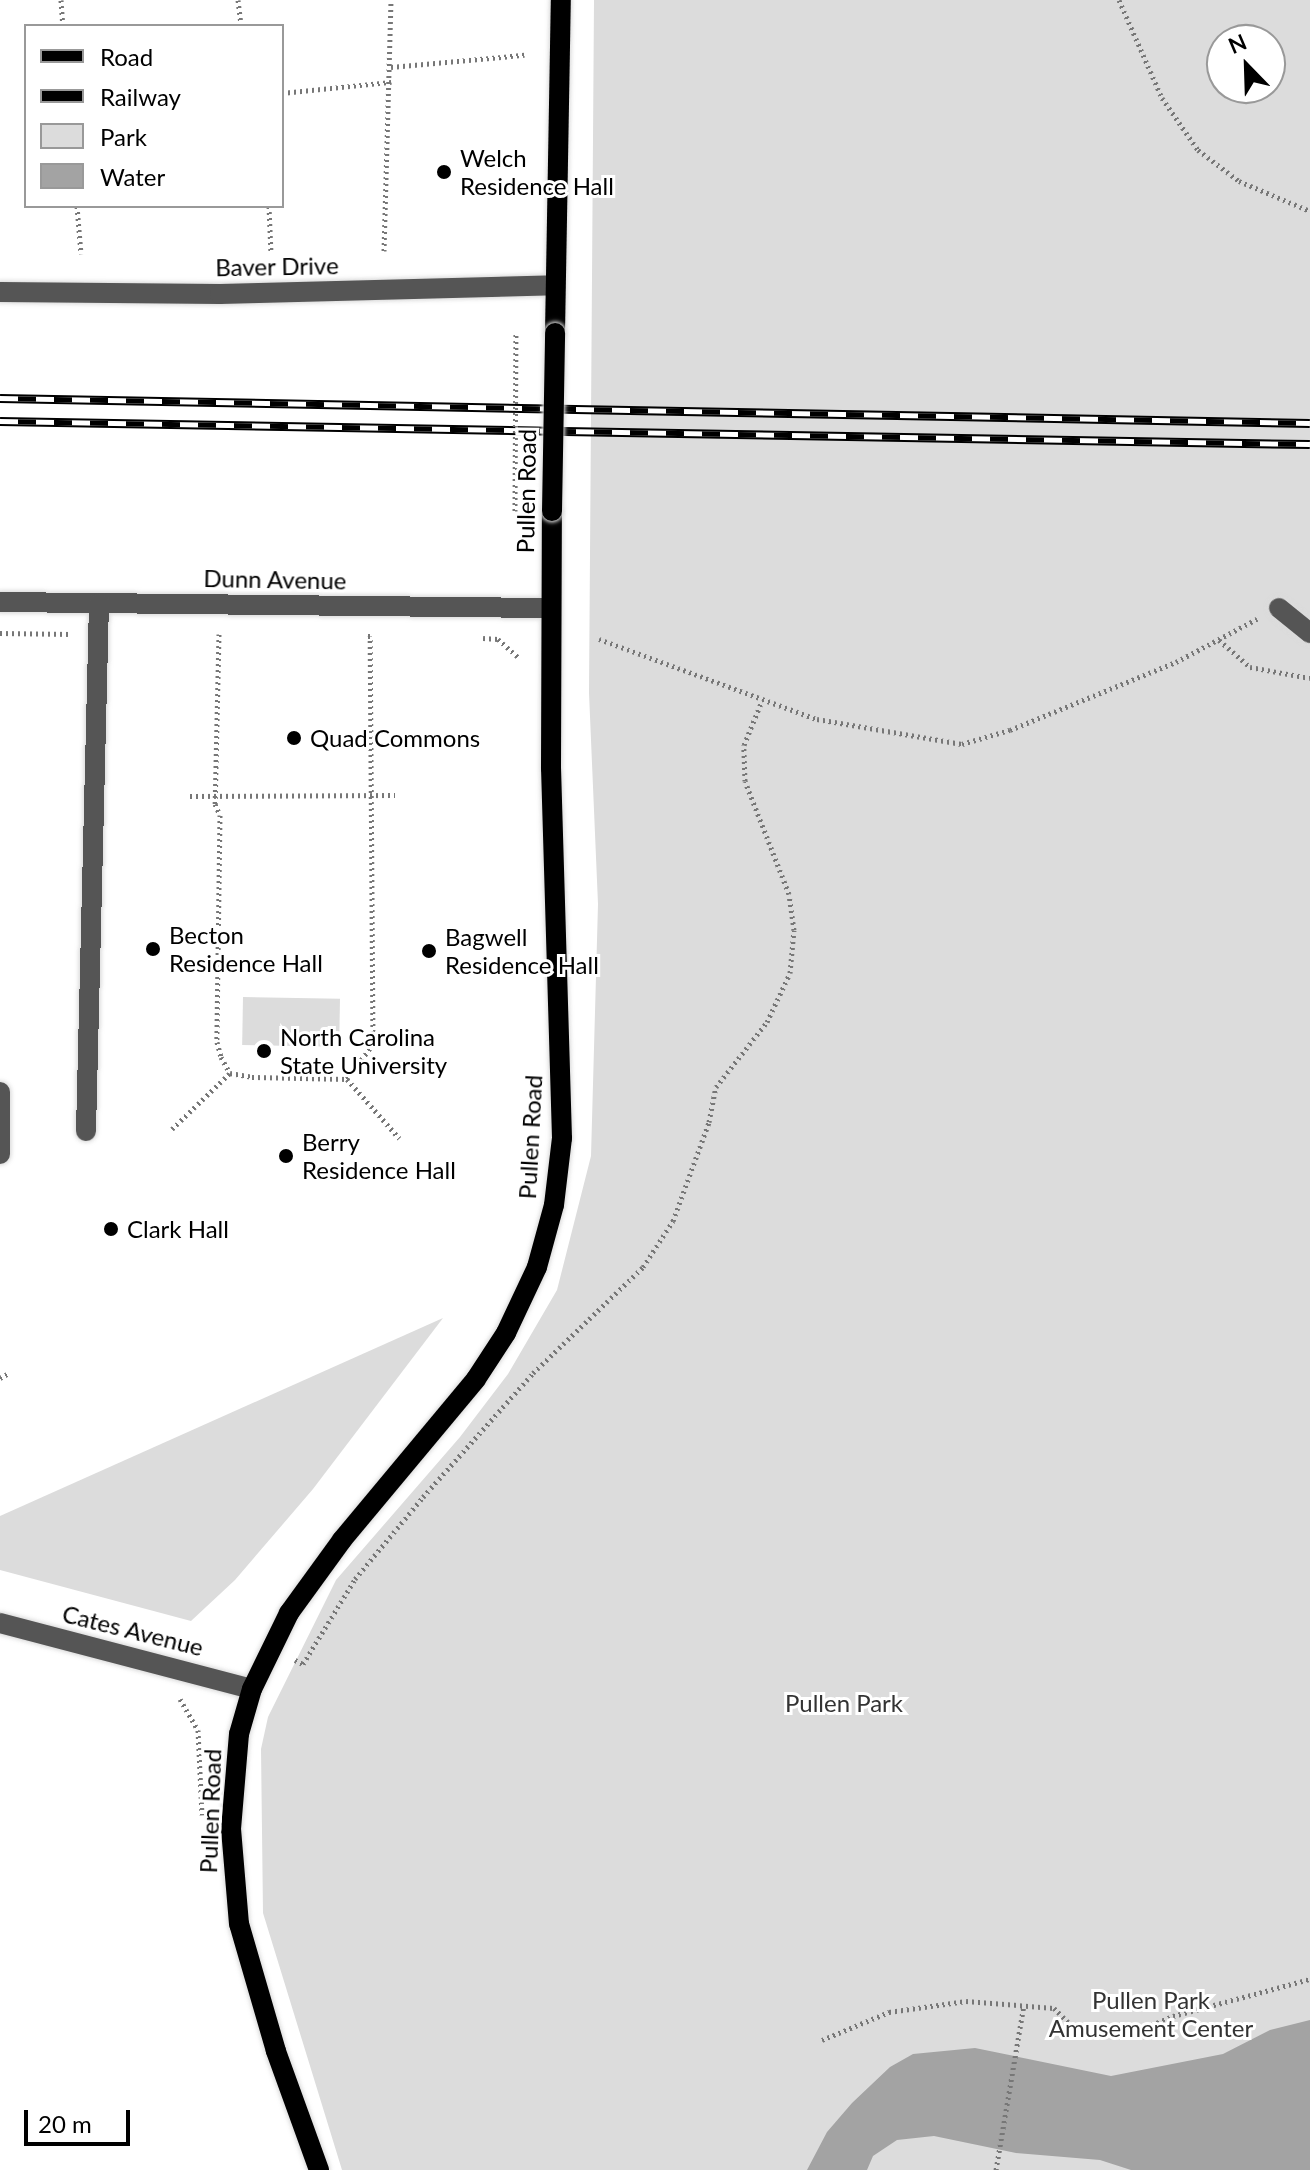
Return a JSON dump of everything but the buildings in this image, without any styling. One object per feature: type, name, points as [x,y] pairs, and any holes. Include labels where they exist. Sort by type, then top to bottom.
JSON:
[{"type":"main road","name":"Pullen Road","points":[[319,2170],[276,2051],[239,1924],[232,1875],[233,1787],[239,1734],[252,1689],[289,1613],[342,1540],[476,1379],[506,1333],[537,1267],[554,1205],[562,1138],[550,608],[561,0]]},
{"type":"street","name":"Baver Drive","points":[[0,292],[236,294],[555,285]]},
{"type":"street","name":"Dunn Avenue","points":[[0,602],[550,608]]},
{"type":"street","points":[[86,1131],[99,603]]},
{"type":"street","points":[[1279,608],[1310,633]]},
{"type":"street","points":[[0,1092],[0,1154]]},
{"type":"street","name":"Cates Avenue","points":[[0,1623],[252,1689]]},
{"type":"path","points":[[61,0],[63,24]]},
{"type":"path","points":[[238,0],[241,24]]},
{"type":"path","points":[[384,251],[391,0]]},
{"type":"path","points":[[1119,0],[1162,98],[1198,150],[1239,181],[1310,211]]},
{"type":"path","points":[[391,67],[524,55]]},
{"type":"path","points":[[284,93],[391,82]]},
{"type":"path","points":[[77,208],[81,254]]},
{"type":"path","points":[[269,208],[271,253]]},
{"type":"path","points":[[515,511],[516,332]]},
{"type":"path","points":[[599,639],[817,719],[962,744],[1010,730],[1219,640],[1279,608]]},
{"type":"path","points":[[230,1073],[217,1042],[220,815],[216,795],[219,634],[234,634]]},
{"type":"path","points":[[355,636],[386,636]]},
{"type":"path","points":[[347,1079],[373,1044],[370,636]]},
{"type":"path","points":[[466,638],[498,639],[519,658]]},
{"type":"path","points":[[1219,640],[1250,667],[1310,678]]},
{"type":"path","points":[[290,1659],[303,1664],[355,1579],[423,1497],[533,1373],[643,1267],[673,1221],[709,1122],[716,1087],[767,1022],[790,973],[794,930],[789,894],[745,781],[744,745],[762,701]]},
{"type":"path","points":[[190,796],[395,795]]},
{"type":"path","points":[[172,1129],[230,1073],[347,1079],[399,1138]]},
{"type":"path","points":[[0,1378],[9,1373]]},
{"type":"path","points":[[822,2040],[889,2012],[966,2001],[1054,2008],[1070,2024],[1100,2034],[1135,2032],[1187,2011],[1310,1979]]},
{"type":"path","points":[[996,2170],[1024,2005]]},
{"type":"green space","name":"Pullen Park","points":[[594,0],[1310,0],[1310,2170],[342,2170],[263,1913],[261,1749],[268,1717],[336,1580],[460,1437],[508,1374],[557,1290],[591,1156],[598,904],[589,693]]},
{"type":"green space","points":[[243,997],[340,999],[339,1047],[242,1045]]},
{"type":"green space","points":[[443,1318],[313,1489],[235,1580],[191,1621],[0,1570],[0,1516]]},
{"type":"water","points":[[1310,2020],[1310,2170],[1131,2170],[1100,2160],[1016,2153],[934,2136],[897,2140],[873,2156],[867,2170],[807,2170],[827,2132],[852,2103],[890,2067],[913,2054],[975,2048],[1111,2076],[1223,2054],[1270,2030]]},
{"type":"railway","points":[[0,398],[1310,423]]},
{"type":"railway","points":[[0,421],[1310,444]]},
{"type":"place","name":"Welch Residence Hall","points":[[444,172]]},
{"type":"place","name":"Quad Commons","points":[[294,738]]},
{"type":"place","name":"Becton Residence Hall","points":[[153,949]]},
{"type":"place","name":"Bagwell Residence Hall","points":[[429,951]]},
{"type":"place","name":"North Carolina State University","points":[[264,1051]]},
{"type":"place","name":"Berry Residence Hall","points":[[286,1156]]},
{"type":"place","name":"Clark Hall","points":[[111,1229]]},
{"type":"park label","name":"Pullen Park Amusement Center","points":[[1151,2014]]}]
